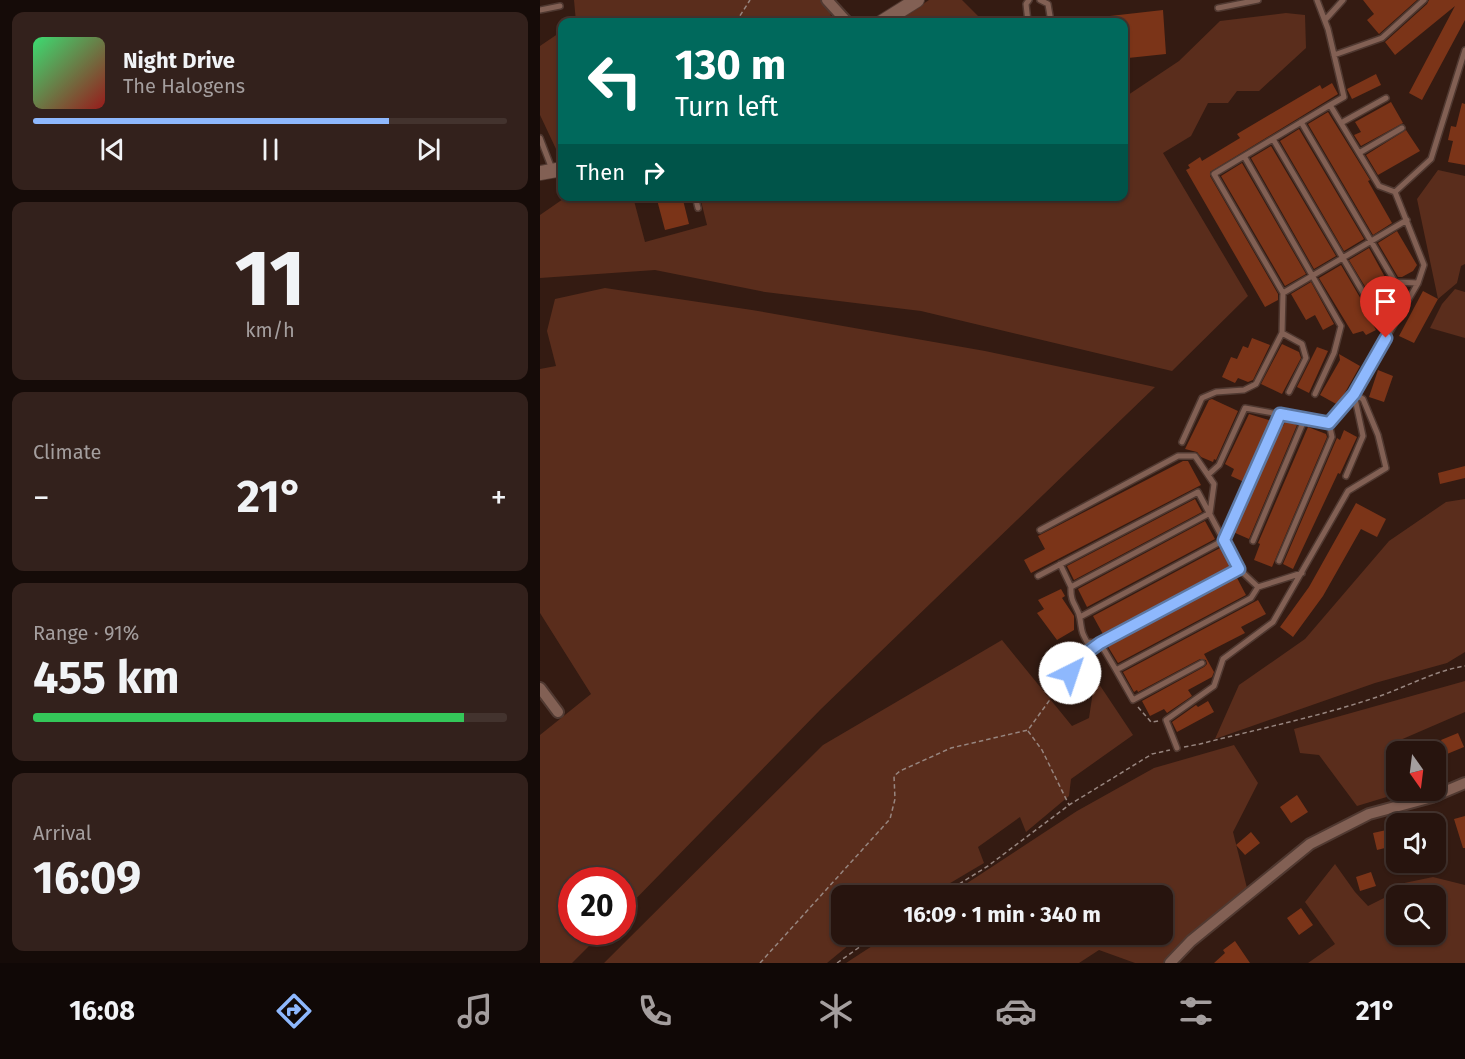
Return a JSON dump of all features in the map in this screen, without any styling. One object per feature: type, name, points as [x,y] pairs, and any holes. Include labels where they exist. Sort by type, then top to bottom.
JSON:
[{"type":"street","points":[[827,0],[843,18]]},
{"type":"street","points":[[888,18],[917,0]]},
{"type":"street","points":[[540,688],[558,712]]},
{"type":"street","points":[[1170,963],[1191,941],[1310,844],[1369,814],[1432,797],[1465,783]]},
{"type":"lane","points":[[1028,18],[1026,4],[1029,0]]},
{"type":"lane","points":[[1040,0],[1048,4],[1050,18]]},
{"type":"lane","points":[[1218,8],[1258,0]]},
{"type":"lane","points":[[1182,442],[1202,399],[1216,392],[1244,390],[1256,384],[1282,333],[1283,292],[1214,174],[1344,97],[1317,0]]},
{"type":"lane","points":[[1324,20],[1343,0]]},
{"type":"lane","points":[[1334,55],[1382,38],[1424,0]]},
{"type":"lane","points":[[540,10],[560,6]]},
{"type":"lane","points":[[1395,192],[1431,159],[1465,50]]},
{"type":"lane","points":[[1341,123],[1386,98]]},
{"type":"lane","points":[[1329,423],[1354,394],[1418,283],[1424,265],[1395,192],[1379,186],[1330,105]]},
{"type":"lane","points":[[1301,122],[1395,282],[1418,283]]},
{"type":"lane","points":[[1359,153],[1402,128]]},
{"type":"lane","points":[[540,138],[550,158],[552,171]]},
{"type":"lane","points":[[1273,139],[1378,318]]},
{"type":"lane","points":[[1244,156],[1341,326],[1335,353],[1315,394]]},
{"type":"lane","points":[[696,201],[698,208]]},
{"type":"lane","points":[[1283,292],[1407,220]]},
{"type":"lane","points":[[1282,333],[1302,344],[1306,358],[1289,392]]},
{"type":"lane","points":[[1346,476],[1363,436],[1354,394]]},
{"type":"lane","points":[[1177,748],[1166,720],[1214,686],[1223,659],[1273,622],[1348,491],[1386,468],[1378,435],[1363,399],[1354,394]]},
{"type":"lane","points":[[1209,474],[1219,465],[1245,408],[1329,423]]},
{"type":"lane","points":[[1080,617],[1224,540],[1280,414]]},
{"type":"lane","points":[[1253,541],[1305,418]]},
{"type":"lane","points":[[1280,561],[1332,437],[1329,423]]},
{"type":"lane","points":[[1040,530],[1178,456],[1195,456],[1209,474],[1214,484],[1210,513]]},
{"type":"lane","points":[[1038,576],[1198,492],[1239,569],[1258,587]]},
{"type":"lane","points":[[1071,587],[1210,513]]},
{"type":"lane","points":[[1060,564],[1071,587],[1070,598],[1080,617],[1080,629],[1087,642],[1100,643]]},
{"type":"lane","points":[[1072,701],[1069,666],[1100,643],[1239,569]]},
{"type":"lane","points":[[1116,670],[1251,598],[1258,587],[1302,573]]},
{"type":"lane","points":[[1100,643],[1133,700],[1202,663]]},
{"type":"path","points":[[739,18],[750,0]]},
{"type":"path","points":[[958,885],[988,866],[1069,805],[1152,754],[1200,744],[1372,699],[1422,679],[1465,666]]},
{"type":"path","points":[[759,963],[890,819],[895,799],[894,776],[900,771],[951,748],[1028,730],[1070,673]]},
{"type":"path","points":[[1133,700],[1151,722],[1166,720]]},
{"type":"path","points":[[1028,730],[1042,750],[1069,805]]},
{"type":"path","points":[[837,963],[862,945]]},
{"type":"shaded area","points":[[574,0],[820,0],[829,10],[832,18],[576,18]]},
{"type":"shaded area","points":[[929,0],[962,0],[980,18],[902,18]]},
{"type":"shaded area","points":[[1286,13],[1305,15],[1306,48],[1259,91],[1237,91],[1228,103],[1208,103],[1191,136],[1163,153],[1248,296],[1172,371],[921,311],[765,292],[655,270],[540,278],[540,215],[560,201],[634,201],[645,242],[707,225],[701,201],[1128,201],[1128,95],[1179,61],[1220,21]]},
{"type":"shaded area","points":[[558,34],[558,148],[556,149],[540,115],[540,46]]},
{"type":"shaded area","points":[[1438,170],[1465,176],[1465,264],[1461,266],[1457,283],[1438,299],[1417,199]]},
{"type":"shaded area","points":[[605,288],[752,310],[985,351],[1155,387],[821,709],[636,899],[636,867],[558,867],[558,945],[590,945],[572,963],[540,963],[540,735],[591,694],[540,613],[540,369],[556,366],[547,331],[555,299]]},
{"type":"shaded area","points":[[1455,289],[1465,292],[1465,338],[1430,328],[1442,304]]},
{"type":"shaded area","points":[[1465,499],[1465,652],[1447,663],[1375,683],[1215,739],[1239,685],[1305,639],[1389,541],[1446,502]]},
{"type":"shaded area","points":[[1002,640],[1072,726],[1089,718],[1095,678],[1133,735],[1071,779],[1069,796],[1026,832],[1020,817],[978,847],[984,863],[947,885],[831,885],[831,945],[849,945],[827,963],[604,963],[622,945],[636,945],[636,931],[823,745]]},
{"type":"shaded area","points":[[1465,681],[1465,712],[1398,741],[1386,741],[1386,797],[1357,806],[1319,755],[1300,753],[1294,729]]},
{"type":"shaded area","points":[[1234,745],[1258,783],[1233,832],[1247,888],[1164,963],[1135,963],[1099,950],[1079,963],[846,963],[874,945],[1173,945],[1173,885],[964,885],[1077,811],[1154,768]]},
{"type":"shaded area","points":[[1335,864],[1368,906],[1386,897],[1386,945],[1446,945],[1446,885],[1395,885],[1433,877],[1465,885],[1465,963],[1308,963],[1335,944],[1305,902]]},
{"type":"building","points":[[1363,0],[1417,0],[1379,34],[1367,20],[1374,14]]},
{"type":"building","points":[[1429,0],[1465,0],[1465,20],[1422,100],[1409,93],[1455,6],[1395,55],[1385,42]]},
{"type":"building","points":[[1163,10],[1166,54],[1128,58],[1128,18],[1101,17]]},
{"type":"building","points":[[1376,74],[1381,85],[1352,99],[1347,89]]},
{"type":"building","points":[[1332,83],[1338,94],[1210,172],[1210,176],[1278,294],[1278,300],[1265,307],[1186,170],[1190,168],[1188,165],[1200,157],[1202,161],[1240,138],[1237,134],[1320,85],[1322,89]]},
{"type":"building","points":[[1391,102],[1403,123],[1361,146],[1354,135],[1361,132],[1355,122]]},
{"type":"building","points":[[1462,103],[1465,104],[1465,165],[1448,162],[1453,141],[1448,140],[1451,126],[1456,127]]},
{"type":"building","points":[[1328,112],[1370,180],[1368,181],[1392,223],[1373,235],[1308,124]]},
{"type":"building","points":[[1299,129],[1364,239],[1344,251],[1280,141]]},
{"type":"building","points":[[1406,130],[1420,151],[1378,175],[1366,155]]},
{"type":"building","points":[[1271,146],[1336,256],[1314,269],[1251,158]]},
{"type":"building","points":[[1242,163],[1306,274],[1285,286],[1221,176]]},
{"type":"building","points":[[657,201],[683,201],[689,224],[665,230]]},
{"type":"building","points":[[1397,231],[1417,265],[1413,271],[1402,277],[1398,277],[1378,243]]},
{"type":"building","points":[[1369,248],[1397,299],[1392,306],[1381,313],[1349,260]]},
{"type":"building","points":[[1341,265],[1372,318],[1370,319],[1376,330],[1366,335],[1363,331],[1353,334],[1319,278]]},
{"type":"building","points":[[1311,282],[1334,324],[1323,330],[1315,315],[1306,320],[1291,294]]},
{"type":"building","points":[[1423,291],[1438,299],[1414,343],[1399,336]]},
{"type":"building","points":[[1252,338],[1270,345],[1253,380],[1248,382],[1238,378],[1235,383],[1222,377],[1231,357],[1237,359],[1243,346],[1248,348]]},
{"type":"building","points":[[1282,344],[1299,352],[1301,358],[1282,394],[1261,384]]},
{"type":"building","points":[[1317,347],[1328,351],[1309,393],[1297,387]]},
{"type":"building","points":[[1339,354],[1360,366],[1338,405],[1320,395],[1340,360]]},
{"type":"building","points":[[1378,370],[1393,376],[1384,402],[1369,397]]},
{"type":"building","points":[[1212,399],[1238,411],[1216,460],[1214,459],[1213,462],[1201,457],[1197,452],[1185,449],[1209,400]]},
{"type":"building","points":[[1249,414],[1272,421],[1244,482],[1231,476],[1234,469],[1225,464]]},
{"type":"building","points":[[1286,420],[1297,425],[1249,539],[1233,532],[1281,425],[1283,426]]},
{"type":"building","points":[[1308,427],[1326,434],[1327,437],[1272,567],[1254,560],[1260,544],[1258,543]]},
{"type":"building","points":[[1344,430],[1357,437],[1293,569],[1283,564],[1337,438],[1340,440]]},
{"type":"building","points":[[1183,461],[1188,461],[1201,485],[1031,573],[1024,560],[1045,549],[1038,536]]},
{"type":"building","points":[[1465,466],[1465,478],[1440,484],[1438,473]]},
{"type":"building","points":[[1195,499],[1202,512],[1074,580],[1067,566]]},
{"type":"building","points":[[1356,503],[1386,519],[1377,537],[1361,529],[1323,596],[1293,637],[1280,627],[1309,587]]},
{"type":"building","points":[[1205,521],[1215,539],[1087,607],[1078,589]]},
{"type":"building","points":[[1220,548],[1232,567],[1104,636],[1093,616]]},
{"type":"building","points":[[1236,576],[1246,595],[1118,663],[1107,645]]},
{"type":"building","points":[[1061,589],[1065,596],[1062,598],[1074,616],[1074,630],[1057,640],[1037,613],[1044,609],[1038,600]]},
{"type":"building","points":[[1258,600],[1266,614],[1241,627],[1245,633],[1204,654],[1214,672],[1212,677],[1188,690],[1192,696],[1167,713],[1164,709],[1150,716],[1142,701],[1204,667],[1207,664],[1206,660],[1200,659],[1138,692],[1137,690],[1134,692],[1123,672]]},
{"type":"building","points":[[1208,701],[1214,712],[1177,732],[1172,722],[1196,705],[1198,707]]},
{"type":"building","points":[[1458,733],[1464,747],[1447,754],[1446,741],[1441,740]]},
{"type":"building","points":[[1297,795],[1308,812],[1291,823],[1280,807]]},
{"type":"building","points":[[1465,816],[1465,848],[1463,848],[1454,819]]},
{"type":"building","points":[[1386,830],[1386,854],[1385,848],[1377,850],[1373,833]]},
{"type":"building","points":[[1251,832],[1260,843],[1245,855],[1236,845]]},
{"type":"building","points":[[1371,872],[1376,886],[1360,891],[1356,877]]},
{"type":"building","points":[[1301,908],[1313,925],[1299,935],[1287,918]]},
{"type":"building","points":[[1235,941],[1250,963],[1214,963],[1225,953],[1223,950]]},
{"type":"route","points":[[1070,673],[1069,666],[1100,643],[1239,569],[1224,540],[1280,414],[1329,423],[1354,394],[1386,338]]}]
